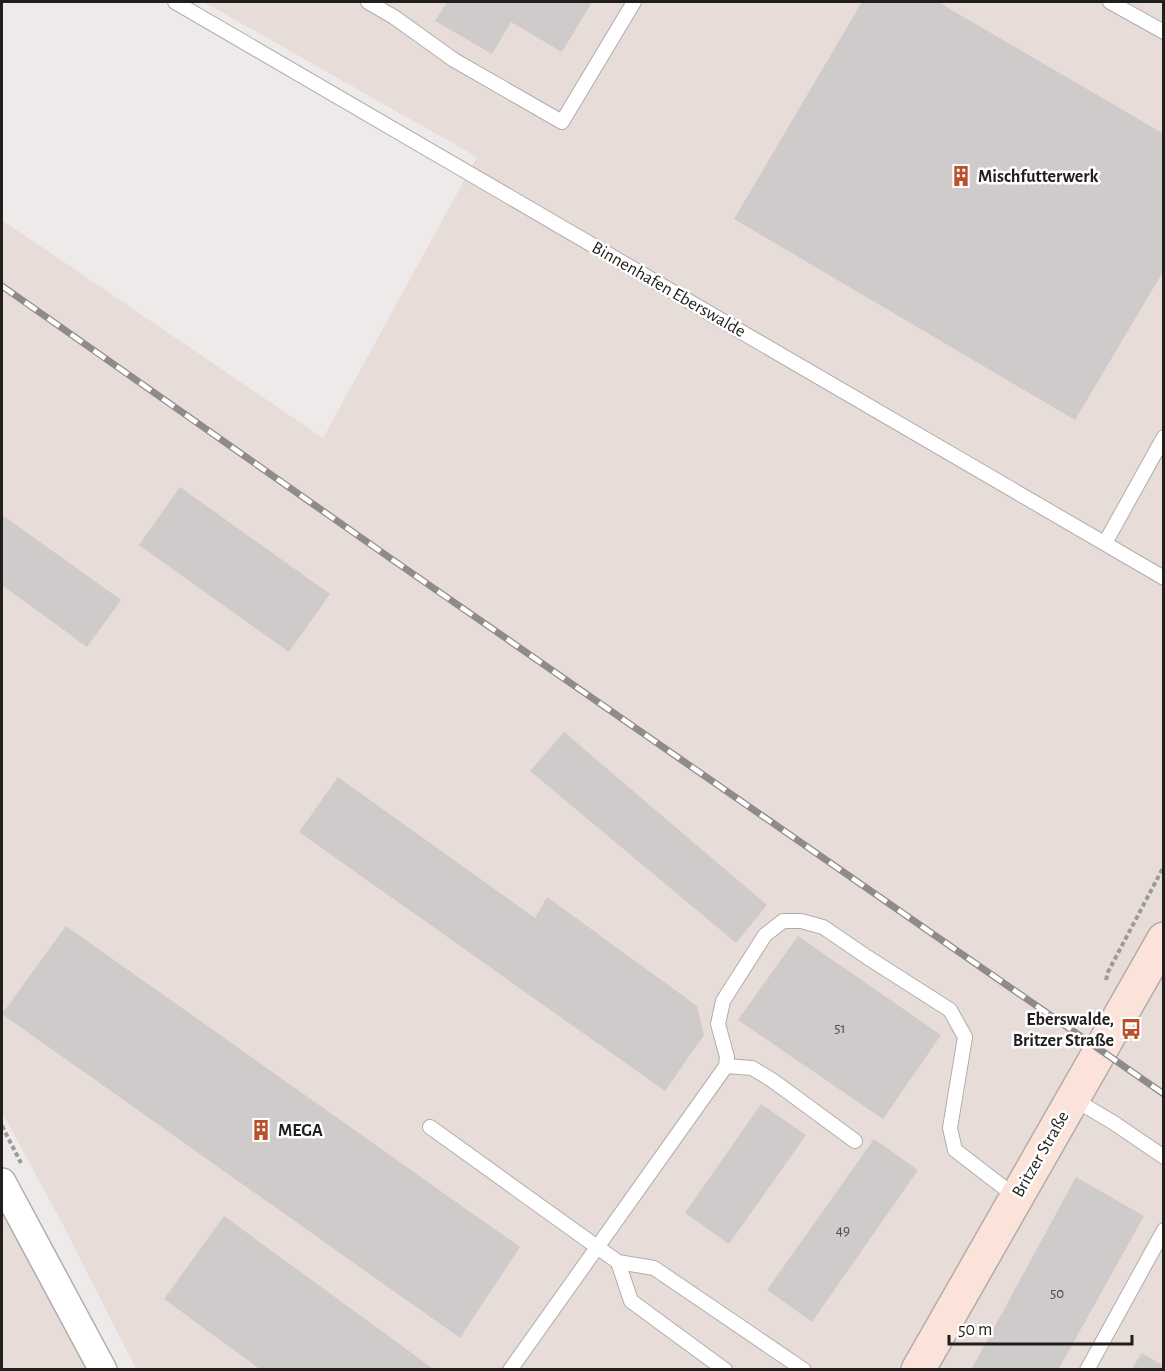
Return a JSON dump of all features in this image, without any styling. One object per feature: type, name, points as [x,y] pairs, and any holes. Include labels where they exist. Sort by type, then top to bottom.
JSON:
[{"type":"main road","name":"Britzer Straße","points":[[918,1370],[1164,939]]},
{"type":"street","points":[[2,1182],[103,1370]]},
{"type":"lane","name":"Binnenhafen Eberswalde","points":[[175,2],[1164,578]]},
{"type":"lane","points":[[368,2],[394,17],[454,60],[562,122],[633,2]]},
{"type":"lane","points":[[1110,2],[1164,32]]},
{"type":"lane","points":[[1105,543],[1164,437]]},
{"type":"lane","points":[[510,1370],[726,1066],[727,1057],[718,1024],[723,1001],[765,936],[783,921],[801,921],[823,927],[950,1010],[965,1037],[950,1128],[955,1150],[1016,1197]]},
{"type":"lane","points":[[726,1066],[752,1068],[855,1141]]},
{"type":"lane","points":[[1072,1098],[1114,1122],[1164,1157]]},
{"type":"lane","points":[[429,1127],[618,1262],[654,1268],[804,1370]]},
{"type":"lane","points":[[1087,1370],[1164,1230]]},
{"type":"lane","points":[[618,1262],[631,1301],[725,1370]]},
{"type":"shaded area","points":[[204,2],[1163,2],[1163,1369],[136,1369],[63,1225],[2,1112],[2,220],[323,438],[477,157]]},
{"type":"shaded area","points":[[2,1203],[19,1236],[87,1369],[2,1369]]},
{"type":"building","points":[[447,2],[592,2],[562,52],[511,22],[492,54],[435,21]]},
{"type":"building","name":"Mischfutterwerk","points":[[862,2],[938,2],[1164,134],[1164,270],[1075,420],[734,219]]},
{"type":"building","points":[[180,487],[330,594],[289,652],[139,545]]},
{"type":"building","points":[[2,515],[121,600],[87,647],[2,585]]},
{"type":"building","points":[[564,732],[767,905],[736,943],[530,771]]},
{"type":"building","points":[[338,777],[535,918],[547,897],[697,1006],[704,1035],[665,1091],[299,832]]},
{"type":"building","name":"MEGA","points":[[66,926],[520,1247],[460,1338],[2,1014]]},
{"type":"building","points":[[798,936],[941,1035],[883,1119],[738,1020]]},
{"type":"building","points":[[761,1104],[806,1135],[729,1244],[685,1213]]},
{"type":"building","points":[[874,1139],[918,1170],[812,1322],[767,1290]]},
{"type":"building","points":[[1076,1177],[1144,1216],[1058,1370],[971,1370]]},
{"type":"building","points":[[224,1216],[435,1370],[261,1370],[164,1299]]},
{"type":"building","points":[[1142,1353],[1164,1366],[1164,1370],[1131,1370]]},
{"type":"railway","points":[[2,286],[390,558],[1164,1094]]},
{"type":"place","name":"Mischfutterwerk","points":[[961,176]]},
{"type":"place","name":"Eberswalde, Britzer Straße","points":[[1131,1029]]},
{"type":"place","name":"MEGA","points":[[261,1130]]}]
